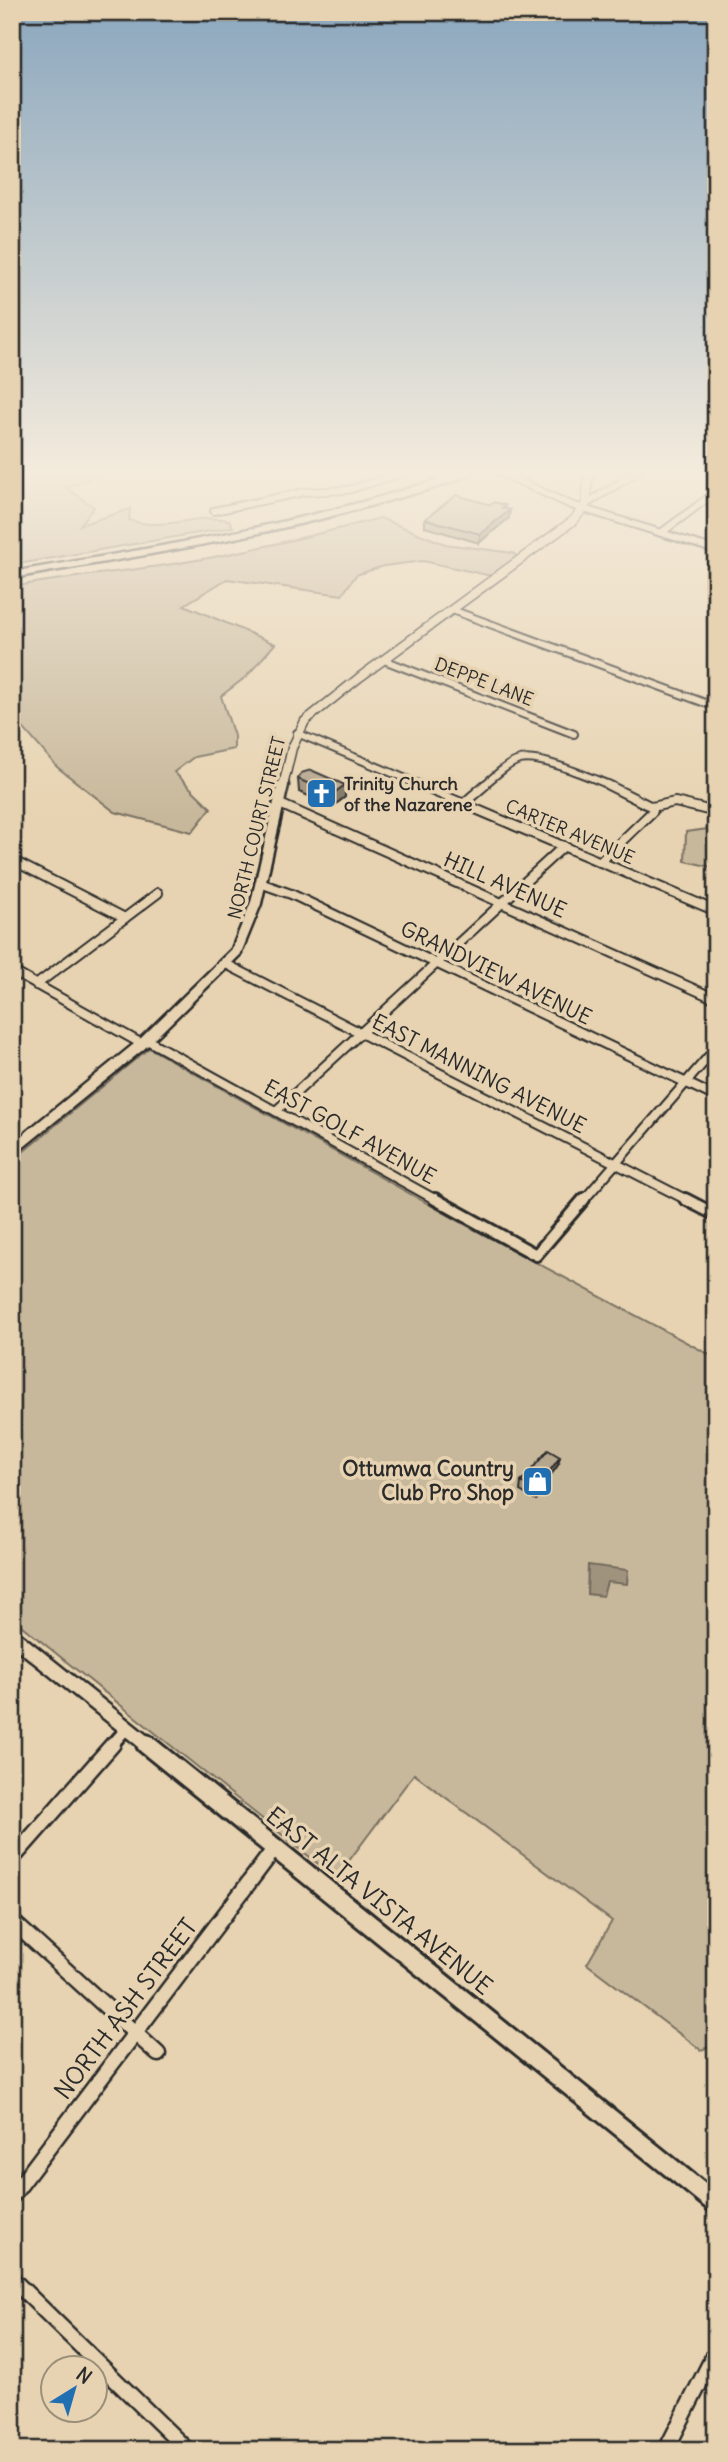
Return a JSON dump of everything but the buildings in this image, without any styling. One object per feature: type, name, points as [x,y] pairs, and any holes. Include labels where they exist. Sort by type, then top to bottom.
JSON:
[{"type":"main road","name":"NORTH COURT STREET","points":[[12,1150],[145,1042],[226,964],[246,933],[297,733],[317,709],[484,585]]},
{"type":"main road","name":"EAST ALTA VISTA AVENUE","points":[[12,1636],[716,2204]]},
{"type":"street","points":[[452,610],[716,707]]},
{"type":"street","name":"DEPPE LANE","points":[[384,660],[574,734]]},
{"type":"street","name":"CARTER AVENUE","points":[[297,733],[716,911]]},
{"type":"street","points":[[463,804],[516,762],[532,758],[608,786],[652,807]]},
{"type":"street","points":[[652,807],[668,801],[716,812]]},
{"type":"street","name":"HILL AVENUE","points":[[280,804],[716,999]]},
{"type":"street","points":[[600,862],[653,811],[652,807]]},
{"type":"street","points":[[276,1111],[564,846]]},
{"type":"street","points":[[12,860],[125,918]]},
{"type":"street","name":"GRANDVIEW AVENUE","points":[[260,883],[291,894],[716,1097]]},
{"type":"street","points":[[36,985],[158,893]]},
{"type":"street","name":"EAST MANNING AVENUE","points":[[226,964],[716,1215]]},
{"type":"street","name":"EAST GOLF AVENUE","points":[[12,971],[276,1111],[536,1255],[616,1163]]},
{"type":"street","points":[[616,1163],[716,1048]]},
{"type":"street","points":[[12,1859],[127,1728]]},
{"type":"street","name":"NORTH ASH STREET","points":[[12,2196],[275,1848]]},
{"type":"street","points":[[12,1921],[158,2054]]},
{"type":"street","points":[[12,2279],[187,2450]]},
{"type":"street","points":[[666,2450],[716,2351]]},
{"type":"shaded area","points":[[217,585],[184,605],[275,644],[247,676],[221,696],[234,736],[234,749],[194,757],[174,772],[211,808],[192,832],[115,812],[57,767],[12,715],[12,587]]},
{"type":"shaded area","points":[[269,585],[349,585],[342,595]]},
{"type":"shaded area","points":[[716,828],[716,868],[685,861],[686,832]]},
{"type":"shaded area","points":[[149,1048],[473,1229],[716,1358],[716,2044],[701,2050],[587,1964],[612,1921],[414,1774],[336,1878],[12,1618],[12,1161]]},
{"type":"shaded area","points":[[588,1565],[628,1570],[627,1584],[607,1582],[603,1596],[587,1594]]},
{"type":"place","name":"Trinity Church of the Nazarene","points":[[321,794]]},
{"type":"place","name":"Ottumwa Country Club Pro Shop","points":[[537,1481]]}]
